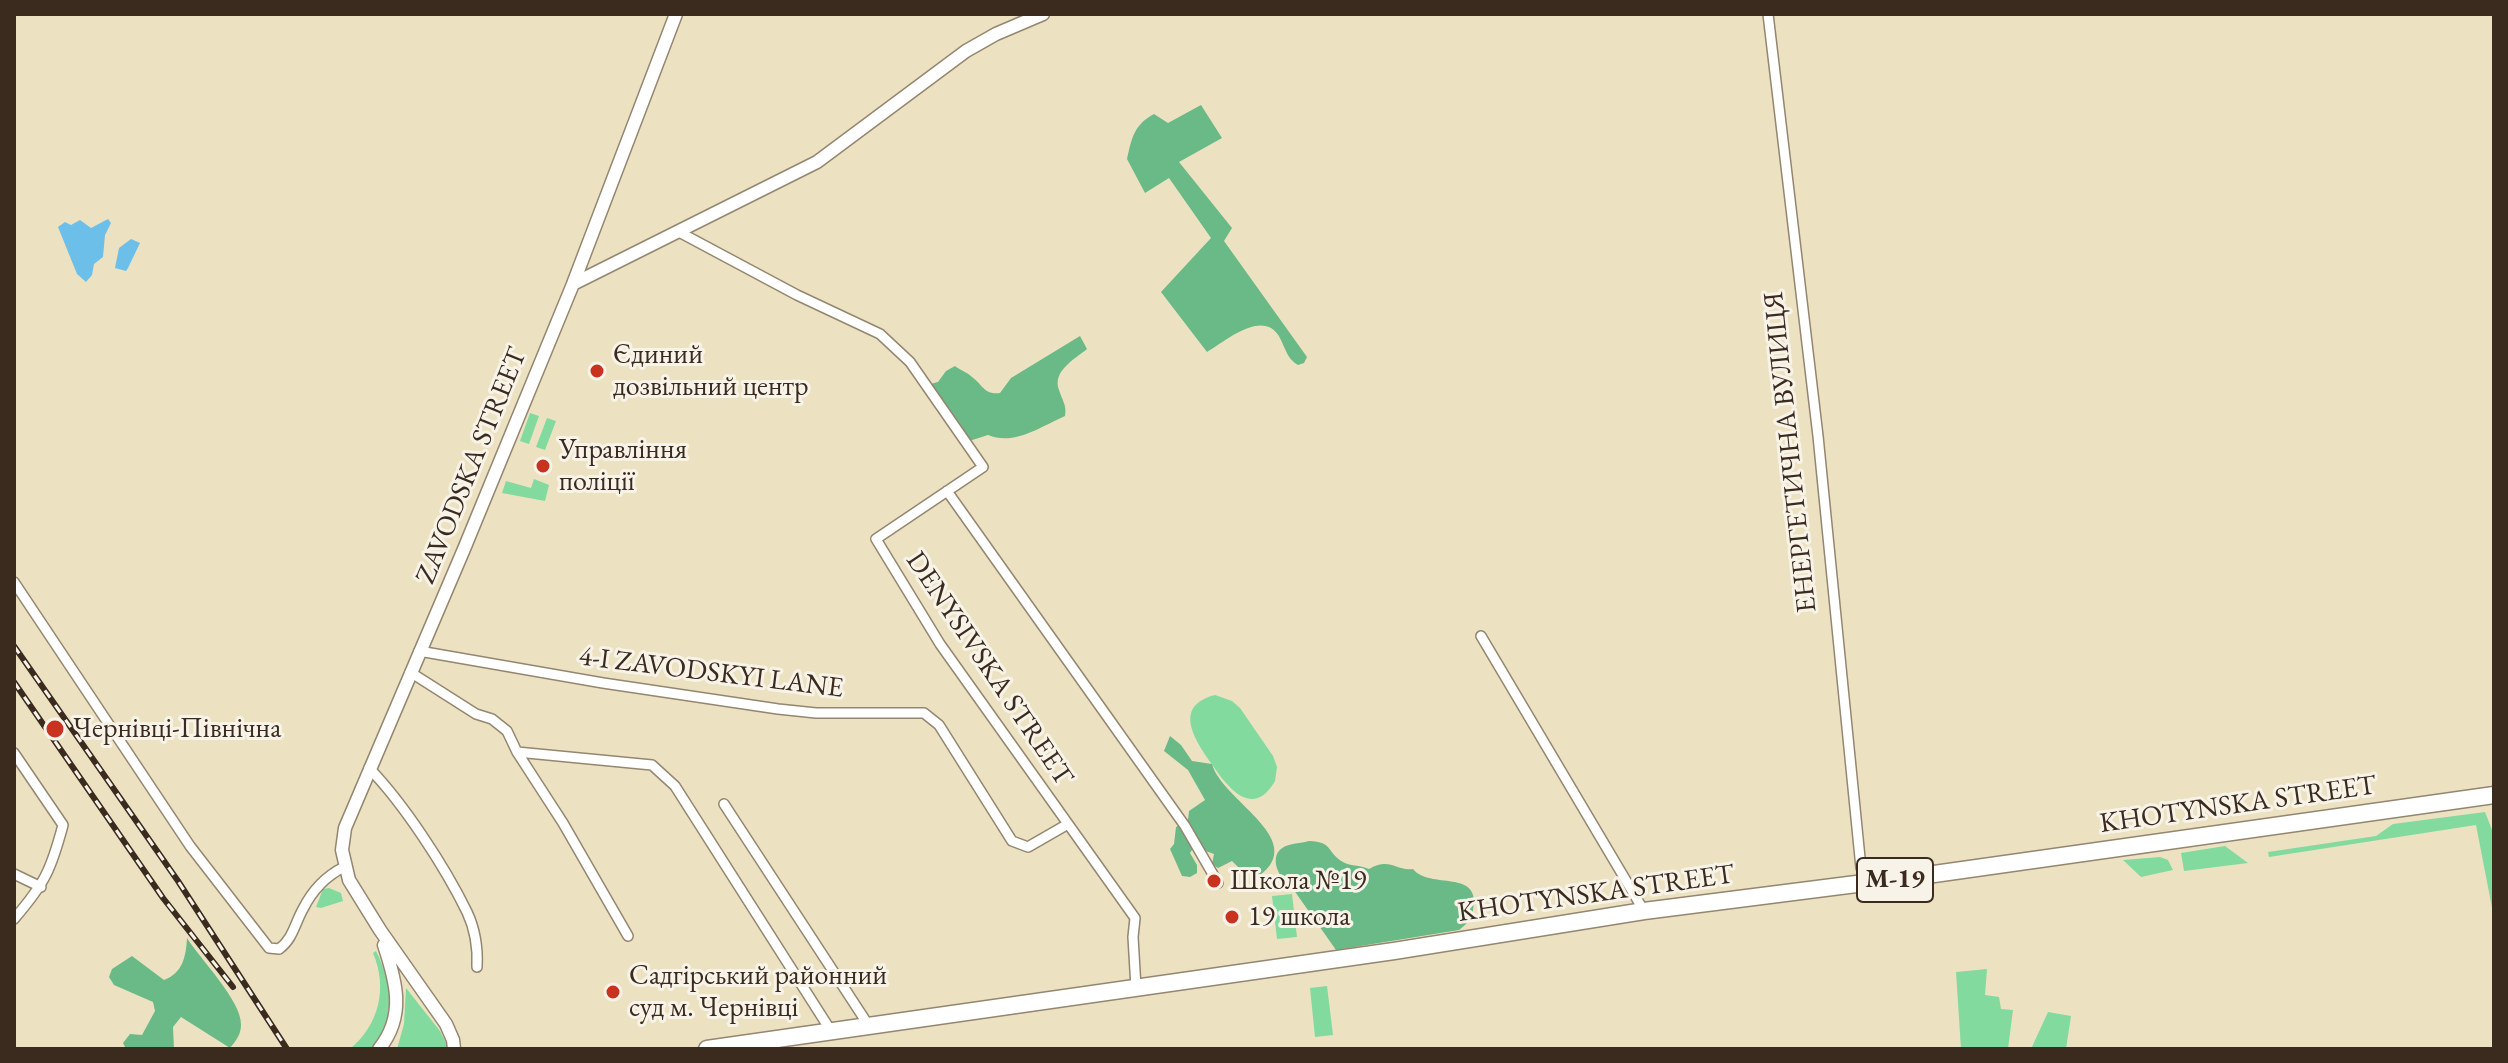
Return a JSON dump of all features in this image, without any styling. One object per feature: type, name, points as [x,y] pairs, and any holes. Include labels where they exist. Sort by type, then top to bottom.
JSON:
[{"type":"highway","name":"KHOTYNSKA STREET","points":[[707,1049],[1394,951],[1862,876],[2494,795]]},
{"type":"main road","name":"ZAVODSKA STREET","points":[[454,1049],[446,1024],[353,888],[344,867],[342,850],[345,828],[470,536],[573,284],[676,14]]},
{"type":"main road","points":[[573,284],[817,162],[966,51],[1043,14]]},
{"type":"main road","name":"ZAVODSKA STREET","points":[[379,1049],[392,1030],[397,1003],[395,979],[380,930]]},
{"type":"street","name":"ЕНЕРГЕТИЧНА ВУЛИЦЯ","points":[[1768,14],[1818,436],[1862,876]]},
{"type":"street","name":"DENYSIVSKA STREET","points":[[679,232],[797,295],[880,334],[910,362],[983,467],[876,539],[940,644],[1135,918],[1136,988]]},
{"type":"street","points":[[947,491],[1185,826],[1218,883]]},
{"type":"street","points":[[14,582],[190,846],[269,948],[279,949],[286,944],[303,908],[319,886],[330,874],[344,867]]},
{"type":"street","points":[[1481,636],[1644,911]]},
{"type":"street","name":"4-I ZAVODSKYI LANE","points":[[419,651],[778,709],[816,713],[924,713],[939,725],[1012,841],[1028,847],[1068,824]]},
{"type":"street","points":[[410,672],[476,714],[492,719],[507,731],[628,936]]},
{"type":"street","points":[[517,752],[652,765],[663,774],[675,786],[831,1031]]},
{"type":"street","points":[[14,753],[63,825],[55,855],[41,887],[14,919]]},
{"type":"street","points":[[369,768],[421,836],[468,914],[478,949],[477,967]]},
{"type":"street","points":[[724,804],[869,1026]]},
{"type":"street","points":[[14,874],[41,887]]},
{"type":"green space","points":[[1201,105],[1222,138],[1179,162],[1232,228],[1224,241],[1307,357],[1304,363],[1295,363],[1273,329],[1265,326],[1245,329],[1207,352],[1161,292],[1211,238],[1169,178],[1145,193],[1127,159],[1135,132],[1147,118],[1154,114],[1168,123]]},
{"type":"green space","points":[[1080,336],[1087,349],[1066,366],[1059,377],[1065,416],[1027,434],[1007,438],[988,435],[966,442],[926,385],[938,382],[946,371],[955,366],[987,391],[1000,393],[1011,378]]},
{"type":"green space","points":[[530,413],[539,416],[529,444],[520,441]]},
{"type":"green space","points":[[547,418],[556,421],[545,450],[536,447]]},
{"type":"green space","points":[[534,479],[549,485],[545,501],[502,493],[506,481],[531,488]]},
{"type":"green space","points":[[1215,695],[1232,701],[1240,708],[1273,756],[1277,767],[1275,781],[1266,793],[1257,798],[1240,795],[1224,781],[1194,734],[1191,715],[1194,707]]},
{"type":"green space","points":[[1170,736],[1192,761],[1212,764],[1219,778],[1270,837],[1275,851],[1270,866],[1253,880],[1250,872],[1232,861],[1218,868],[1212,864],[1214,854],[1194,847],[1190,853],[1197,865],[1197,873],[1190,877],[1182,876],[1170,849],[1174,844],[1176,827],[1188,820],[1189,811],[1205,800],[1188,770],[1164,751]]},
{"type":"green space","points":[[2485,812],[2494,835],[2494,918],[2476,825],[2269,857],[2268,852],[2376,836],[2393,824]]},
{"type":"green space","points":[[1309,841],[1326,845],[1348,864],[1369,869],[1388,864],[1413,869],[1430,878],[1462,884],[1470,889],[1474,897],[1470,919],[1459,930],[1336,950],[1276,865],[1282,848]]},
{"type":"green space","points":[[2225,846],[2248,863],[2184,871],[2181,853]]},
{"type":"green space","points":[[2160,857],[2168,860],[2173,870],[2141,877],[2123,860]]},
{"type":"green space","points":[[323,889],[341,893],[343,901],[316,907]]},
{"type":"green space","points":[[1292,894],[1297,937],[1277,939],[1272,896]]},
{"type":"green space","points":[[187,938],[235,1004],[241,1025],[238,1037],[230,1048],[181,1017],[173,1027],[174,1049],[126,1049],[123,1043],[130,1034],[142,1035],[155,1011],[153,1002],[114,985],[109,977],[112,969],[132,956],[164,980],[175,973],[182,963]]},
{"type":"green space","points":[[376,951],[389,989],[389,1015],[379,1038],[370,1049],[350,1049],[368,1029],[378,1005],[380,979],[373,953]]},
{"type":"green space","points":[[1987,969],[1985,995],[1999,997],[2001,1009],[2013,1010],[2008,1049],[1961,1049],[1956,972]]},
{"type":"green space","points":[[1327,986],[1333,1035],[1315,1037],[1310,988]]},
{"type":"green space","points":[[406,988],[440,1031],[449,1049],[397,1049],[404,1024]]},
{"type":"green space","points":[[2048,1012],[2071,1016],[2066,1049],[2031,1049]]},
{"type":"water","points":[[108,219],[111,223],[105,235],[103,257],[94,264],[92,275],[86,282],[77,274],[58,227],[65,222],[71,225],[80,220],[91,228]]},
{"type":"water","points":[[131,239],[140,243],[128,268],[126,271],[115,268],[119,248]]},
{"type":"railway","points":[[14,646],[178,881],[287,1049]]},
{"type":"railway","points":[[14,682],[163,898],[233,987]]},
{"type":"place","name":"Єдиний дозвільний центр","points":[[597,371]]},
{"type":"place","name":"Управління поліції","points":[[543,466]]},
{"type":"place","name":"Чернівці-Північна","points":[[55,729]]},
{"type":"place","name":"Школа №19","points":[[1214,881]]},
{"type":"place","name":"19 школа","points":[[1232,917]]},
{"type":"place","name":"Садгірський районний суд м. Чернівці","points":[[613,992]]}]
